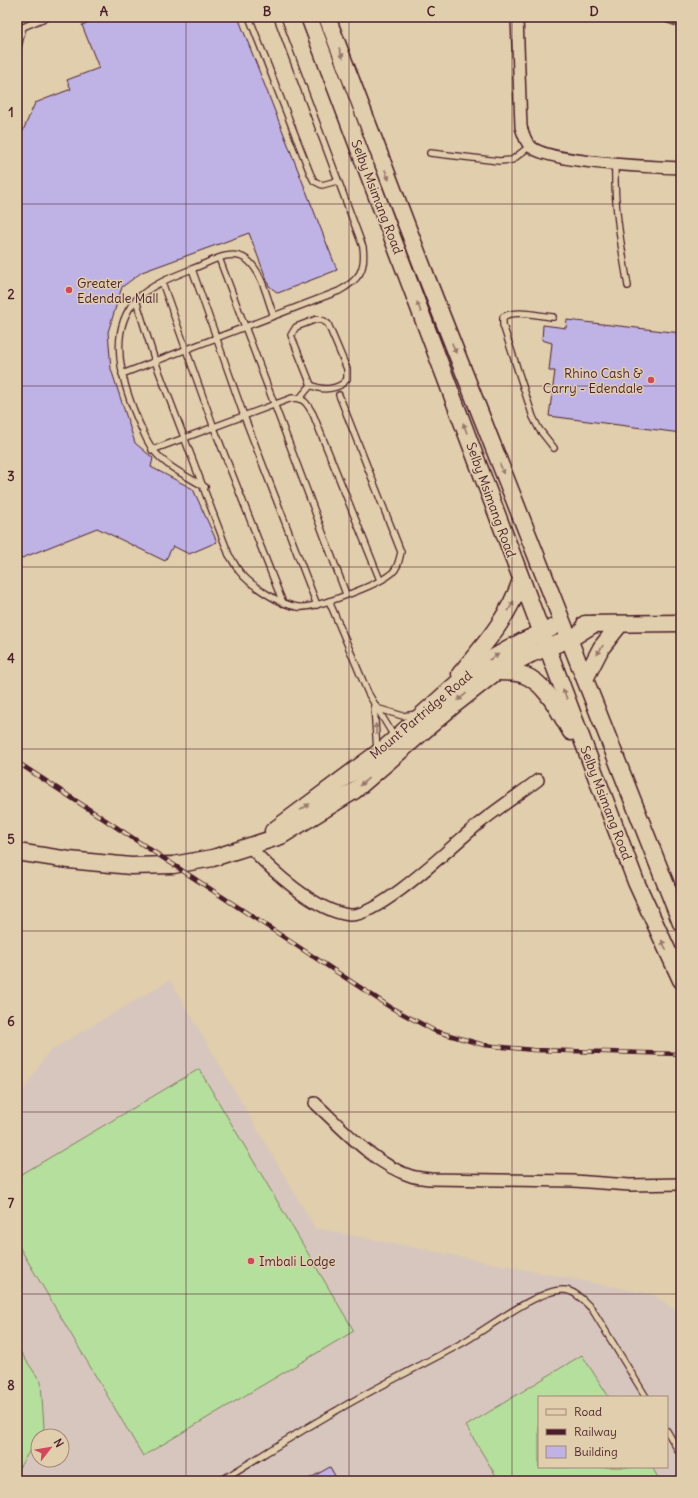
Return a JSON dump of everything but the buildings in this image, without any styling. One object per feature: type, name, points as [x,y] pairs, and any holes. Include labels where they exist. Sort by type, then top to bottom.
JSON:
[{"type":"main road","name":"Selby Msimang Road","points":[[309,17],[636,882],[681,980]]},
{"type":"main road","name":"Selby Msimang Road","points":[[327,17],[428,281],[681,923]]},
{"type":"main road","points":[[431,707],[504,618],[514,600],[521,580]]},
{"type":"main road","name":"Mount Partridge Road","points":[[17,852],[130,866],[166,865],[213,858],[264,840],[281,836],[354,791],[400,744],[431,707],[462,679],[490,659],[542,632],[564,623],[620,624],[679,622]]},
{"type":"main road","name":"Mount Partridge Road","points":[[264,840],[293,816],[377,754],[400,744],[496,672],[530,654],[570,639],[594,624]]},
{"type":"main road","points":[[585,679],[601,648],[620,624]]},
{"type":"main road","points":[[496,672],[515,672],[525,675],[541,687],[551,699],[589,760]]},
{"type":"street","points":[[517,17],[521,127],[524,138],[530,146],[538,152],[550,155],[616,165],[681,168]]},
{"type":"street","points":[[249,846],[269,868],[309,897],[328,908],[352,915],[377,906],[387,900],[441,857],[477,825],[538,780]]},
{"type":"street","points":[[315,1103],[371,1153],[394,1168],[412,1177],[430,1179],[574,1181],[630,1185],[681,1184]]},
{"type":"lane","points":[[17,28],[47,17]]},
{"type":"lane","points":[[249,17],[314,181],[322,185],[337,181]]},
{"type":"lane","points":[[122,374],[339,291],[354,280],[362,271],[365,260],[363,248],[277,17]]},
{"type":"lane","points":[[660,17],[681,24]]},
{"type":"lane","points":[[17,51],[23,26]]},
{"type":"lane","points":[[430,153],[499,161],[512,160],[530,146]]},
{"type":"lane","points":[[616,165],[614,195],[628,286]]},
{"type":"lane","points":[[205,487],[171,467],[152,450],[141,429],[122,374],[119,335],[124,319],[136,300],[162,282],[229,255],[238,256],[251,262],[256,270],[274,316]]},
{"type":"lane","points":[[219,258],[246,326],[346,594]]},
{"type":"lane","points":[[192,269],[244,416],[317,605]]},
{"type":"lane","points":[[162,282],[214,428],[283,603]]},
{"type":"lane","points":[[136,300],[155,361],[205,487],[230,555],[239,571],[253,584],[283,603],[298,607],[317,605],[380,580],[392,573],[399,565],[401,552],[339,395]]},
{"type":"lane","points":[[553,317],[516,313],[507,314],[502,317],[533,417],[539,429],[554,448]]},
{"type":"lane","points":[[317,319],[328,324],[347,369],[347,379],[339,386],[323,390],[311,385],[291,335],[296,327],[317,319]]},
{"type":"lane","points":[[300,398],[311,385]]},
{"type":"lane","points":[[152,450],[292,398],[300,398],[306,401],[313,414],[380,580]]},
{"type":"lane","points":[[329,601],[357,668],[375,706],[400,744]]},
{"type":"lane","points":[[375,706],[403,716],[431,707]]},
{"type":"lane","points":[[375,706],[377,754]]},
{"type":"lane","points":[[220,1481],[334,1412],[464,1342],[532,1301],[550,1292],[563,1290],[572,1292],[580,1297],[592,1309],[645,1396]]},
{"type":"lane","points":[[668,1433],[681,1455]]},
{"type":"shaded area","name":"Imbali Lodge","points":[[170,980],[315,1228],[654,1295],[681,1314],[681,1481],[17,1481],[17,1100],[49,1051]]},
{"type":"green space","points":[[199,1069],[354,1331],[143,1456],[17,1243],[17,1177]]},
{"type":"green space","points":[[17,1347],[41,1382],[44,1428],[30,1428],[30,1450],[17,1471]]},
{"type":"green space","points":[[582,1355],[608,1396],[538,1396],[538,1468],[653,1468],[660,1481],[499,1481],[466,1426]]},
{"type":"railway","points":[[17,762],[390,1007],[435,1031],[484,1045],[533,1050],[681,1054]]},
{"type":"place","name":"Greater Edendale Mall","points":[[69,290]]},
{"type":"place","name":"Rhino Cash & Carry - Edendale","points":[[651,380]]},
{"type":"place","name":"Imbali Lodge","points":[[251,1261]]}]
